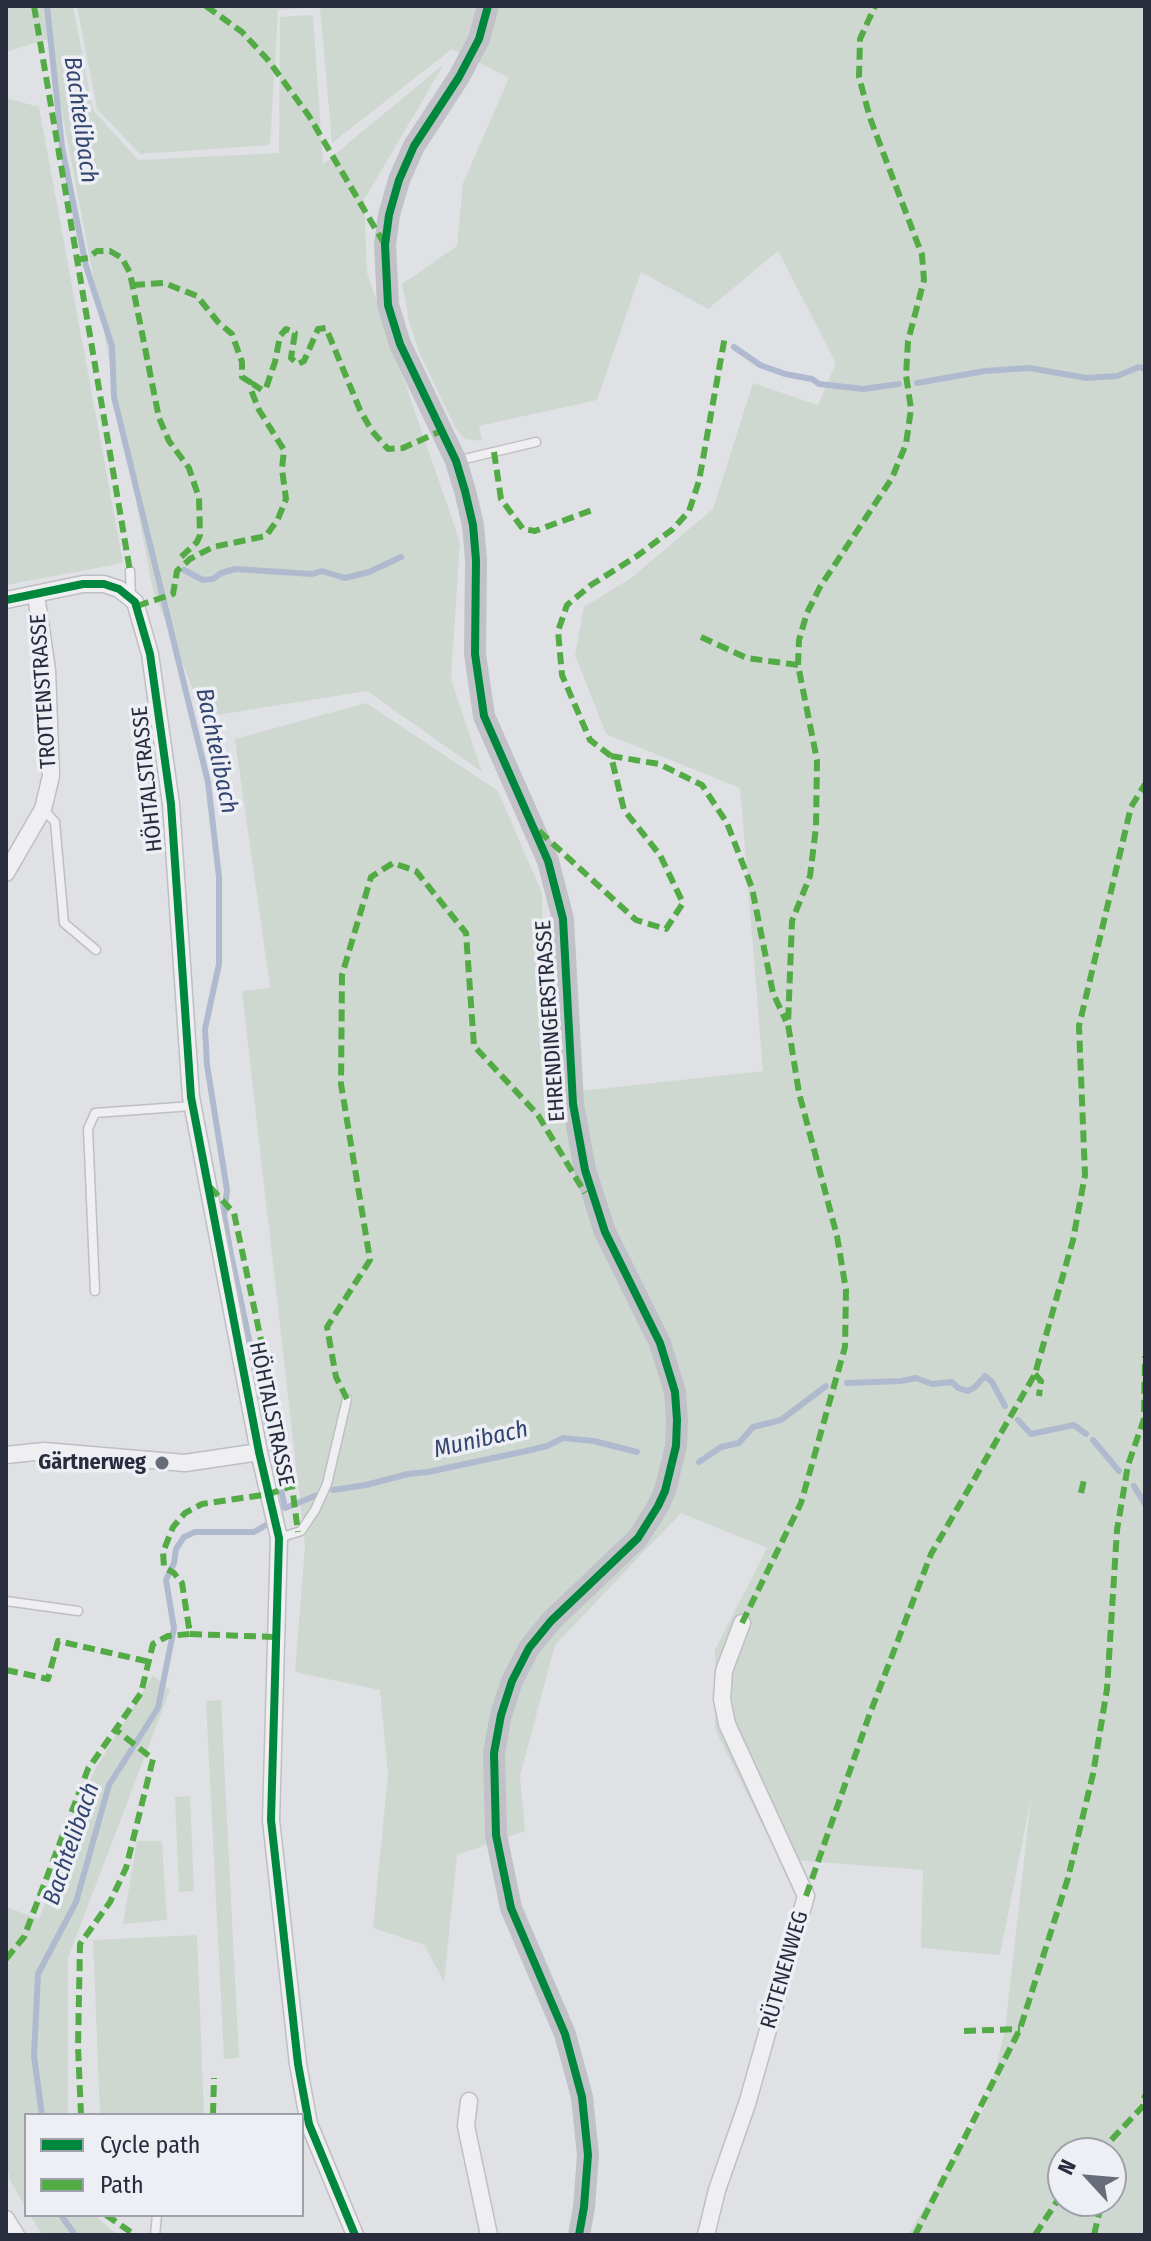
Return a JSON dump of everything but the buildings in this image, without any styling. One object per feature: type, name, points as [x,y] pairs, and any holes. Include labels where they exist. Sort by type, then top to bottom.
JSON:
[{"type":"main road","name":"EHRENDINGERSTRASSE","points":[[488,6],[479,39],[459,77],[414,146],[399,180],[389,215],[385,245],[388,305],[400,344],[456,461],[473,525],[476,560],[475,654],[484,716],[548,861],[563,919],[573,1104],[585,1170],[605,1232],[660,1343],[675,1392],[677,1420],[676,1446],[658,1506],[638,1538],[551,1621],[529,1648],[508,1692],[494,1753],[496,1835],[511,1908],[565,2034],[582,2097],[588,2155],[579,2235]]},
{"type":"street","name":"TROTTENSTRASSE","points":[[6,600],[83,584],[104,584],[131,597]]},
{"type":"street","name":"TROTTENSTRASSE","points":[[6,873],[43,809],[51,776],[47,670],[36,595]]},
{"type":"street","name":"HÖHTALSTRASSE","points":[[131,597],[139,612],[150,654],[171,804],[192,1106],[259,1452],[279,1538],[271,1820],[296,2049],[309,2124],[355,2235]]},
{"type":"street","points":[[6,1455],[44,1451],[185,1463],[259,1452]]},
{"type":"street","name":"RÜTENENWEG","points":[[706,2235],[806,1896],[727,1724],[722,1699],[724,1671],[742,1623]]},
{"type":"street","points":[[469,2101],[466,2126],[489,2235]]},
{"type":"street","points":[[6,2219],[16,2235]]},
{"type":"lane","points":[[456,461],[536,442]]},
{"type":"lane","name":"HÖHTALSTRASSE","points":[[130,571],[131,597]]},
{"type":"lane","points":[[43,809],[55,822],[64,923],[96,950]]},
{"type":"lane","points":[[95,1291],[88,1129],[95,1113],[192,1106]]},
{"type":"lane","points":[[279,1538],[301,1531],[315,1510],[327,1484],[347,1399]]},
{"type":"lane","points":[[6,1601],[78,1611]]},
{"type":"shaded area","points":[[6,6],[73,6],[93,110],[138,160],[279,153],[280,17],[313,15],[323,164],[444,64],[364,200],[367,273],[460,542],[451,679],[482,772],[367,691],[204,717],[153,590],[48,39],[6,52]]},
{"type":"shaded area","points":[[77,6],[1145,6],[1145,2235],[908,2235],[986,2105],[1005,2029],[1031,1798],[1000,1955],[921,1948],[923,1870],[779,1859],[715,1729],[715,1650],[767,1548],[681,1513],[555,1645],[520,1776],[525,1831],[457,1855],[444,1982],[424,1945],[373,1928],[388,1774],[380,1690],[295,1672],[305,1546],[242,991],[270,988],[235,739],[366,703],[498,791],[542,893],[544,1095],[763,1071],[740,788],[606,734],[575,655],[584,607],[631,578],[713,509],[753,383],[818,405],[836,363],[778,251],[708,309],[641,272],[597,400],[479,426],[482,441],[465,439],[456,429],[419,352],[402,284],[457,246],[463,183],[509,78],[452,49],[332,143],[320,7],[278,10],[270,145],[140,154],[97,109]]},
{"type":"shaded area","points":[[6,98],[39,107],[123,563],[6,585]]},
{"type":"shaded area","points":[[153,1675],[170,1690],[68,1958],[68,2113],[24,2113],[24,2204],[10,2180],[6,2162],[6,1907],[39,1919],[93,1773]]},
{"type":"shaded area","points":[[221,1700],[239,2058],[224,2059],[206,1701]]},
{"type":"shaded area","points":[[190,1796],[194,1891],[179,1892],[175,1797]]},
{"type":"shaded area","points":[[137,1841],[162,1841],[167,1920],[123,1924]]},
{"type":"shaded area","points":[[197,1935],[204,2113],[100,2113],[93,1940]]},
{"type":"shaded area","points":[[31,2217],[97,2217],[117,2235],[42,2235]]},
{"type":"waterway","name":"Bachtelibach","points":[[47,6],[62,147],[86,266],[112,346],[114,397],[208,782],[219,877],[219,964],[205,1029],[207,1065],[227,1190],[224,1215],[231,1255],[285,1508],[320,1494]]},
{"type":"waterway","points":[[734,347],[760,365],[812,379],[819,384],[863,389],[899,384]]},
{"type":"waterway","points":[[917,383],[985,371],[1029,368],[1087,378],[1117,376],[1139,367],[1145,369]]},
{"type":"waterway","points":[[184,570],[203,580],[235,569],[312,574],[322,571],[345,578],[369,572],[401,557]]},
{"type":"waterway","name":"Munibach","points":[[847,1383],[916,1378],[932,1384],[952,1382],[968,1391],[985,1376],[992,1382],[1005,1406]]},
{"type":"waterway","name":"Munibach","points":[[699,1462],[721,1447],[739,1443],[753,1427],[781,1420],[826,1386]]},
{"type":"waterway","name":"Munibach","points":[[1018,1420],[1031,1434],[1074,1425],[1086,1434]]},
{"type":"waterway","name":"Munibach","points":[[333,1490],[526,1451],[563,1438],[594,1441],[637,1452]]},
{"type":"waterway","name":"Munibach","points":[[1093,1440],[1119,1471]]},
{"type":"waterway","name":"Munibach","points":[[1134,1486],[1145,1504]]},
{"type":"waterway","name":"Bachtelibach","points":[[42,2113],[34,2056],[38,1974],[76,1902],[109,1785],[158,1708],[174,1628],[166,1580],[176,1549],[184,1537],[195,1532],[254,1532],[266,1525]]},
{"type":"waterway","name":"Bachtelibach","points":[[62,2217],[75,2235]]},
{"type":"marked path","points":[[34,6],[130,571]]},
{"type":"marked path","points":[[206,6],[242,32],[268,60],[309,116],[385,245]]},
{"type":"marked path","points":[[742,1623],[801,1503],[845,1347],[846,1290],[837,1236],[799,1093],[788,1024],[792,921],[810,876],[816,827],[817,760],[798,665],[799,640],[807,613],[820,587],[892,478],[906,444],[911,409],[906,375],[908,341],[924,280],[922,255],[870,118],[859,77],[860,39],[875,6]]},
{"type":"marked path","points":[[76,260],[88,258],[97,251],[110,251],[122,258],[130,273],[159,418],[169,441],[189,468],[199,498],[200,535],[179,559]]},
{"type":"marked path","points":[[133,285],[164,283],[197,296],[232,334],[242,362],[242,377],[253,384]]},
{"type":"marked path","points":[[137,606],[173,594],[177,571],[190,559],[213,547],[266,536],[278,519],[286,499],[282,469],[284,450],[259,410],[251,390],[253,384],[262,390],[266,388],[280,336],[286,329],[295,333],[291,358],[298,364],[304,361],[318,329],[326,328],[360,410],[372,431],[388,449],[403,448],[441,431]]},
{"type":"marked path","points":[[611,756],[590,740],[562,675],[558,631],[567,605],[673,529],[689,511],[699,481],[725,336]]},
{"type":"marked path","points":[[494,452],[501,499],[523,529],[535,531],[595,509]]},
{"type":"marked path","points":[[701,637],[747,658],[798,665]]},
{"type":"marked path","points":[[539,831],[636,920],[666,929],[683,903],[660,855],[624,810],[611,756],[659,764],[702,785],[727,823],[752,888],[773,993],[786,1021]]},
{"type":"marked path","points":[[806,1896],[869,1716],[931,1554],[1035,1374],[1073,1240],[1085,1175],[1079,1026],[1131,807],[1145,784]]},
{"type":"marked path","points":[[347,1399],[336,1377],[327,1327],[370,1260],[341,1084],[342,975],[371,877],[393,863],[416,871],[466,933],[474,1046],[538,1115],[585,1193]]},
{"type":"marked path","points":[[210,1187],[234,1213],[292,1486],[298,1532]]},
{"type":"marked path","points":[[915,2235],[1020,2029],[1068,1878],[1093,1774],[1107,1689],[1117,1530],[1128,1465],[1144,1419],[1145,1356]]},
{"type":"marked path","points":[[1035,1374],[1041,1381],[1039,1396]]},
{"type":"marked path","points":[[1081,1493],[1084,1480]]},
{"type":"marked path","points":[[6,1959],[24,1937],[88,1769],[141,1693],[153,1644],[168,1636],[190,1634],[182,1583],[164,1567],[163,1552],[173,1527],[185,1513],[202,1504],[269,1494],[292,1486]]},
{"type":"marked path","points":[[190,1634],[276,1637]]},
{"type":"marked path","points":[[6,1670],[48,1679],[58,1641],[150,1662]]},
{"type":"marked path","points":[[81,2113],[78,2047],[80,1944],[110,1902],[126,1868],[153,1759],[116,1730]]},
{"type":"marked path","points":[[964,2031],[1020,2029]]},
{"type":"marked path","points":[[213,2113],[214,2078]]},
{"type":"marked path","points":[[1114,2137],[1143,2106],[1145,2095]]},
{"type":"marked path","points":[[109,2217],[135,2235]]},
{"type":"marked path","points":[[1035,2235],[1047,2217]]},
{"type":"marked path","points":[[1094,2235],[1098,2217]]},
{"type":"cycle path","points":[[488,6],[479,39],[459,77],[414,146],[399,180],[389,215],[385,245],[388,305],[400,344],[456,461],[465,491],[473,525],[476,560],[475,654],[484,716],[548,861],[563,919],[573,1104],[585,1170],[605,1232],[660,1343],[675,1392],[677,1420],[676,1446],[658,1506],[638,1538],[551,1621],[529,1648],[512,1681],[501,1715],[494,1753],[496,1835],[511,1908],[565,2034],[582,2097],[588,2155],[579,2235]]},
{"type":"cycle path","points":[[6,600],[83,584],[104,584],[119,589],[135,602],[150,654],[171,804],[191,1097],[259,1452],[279,1538],[271,1820],[298,2064],[309,2124],[355,2235]]},
{"type":"place","name":"Gärtnerweg","points":[[162,1463]]}]
